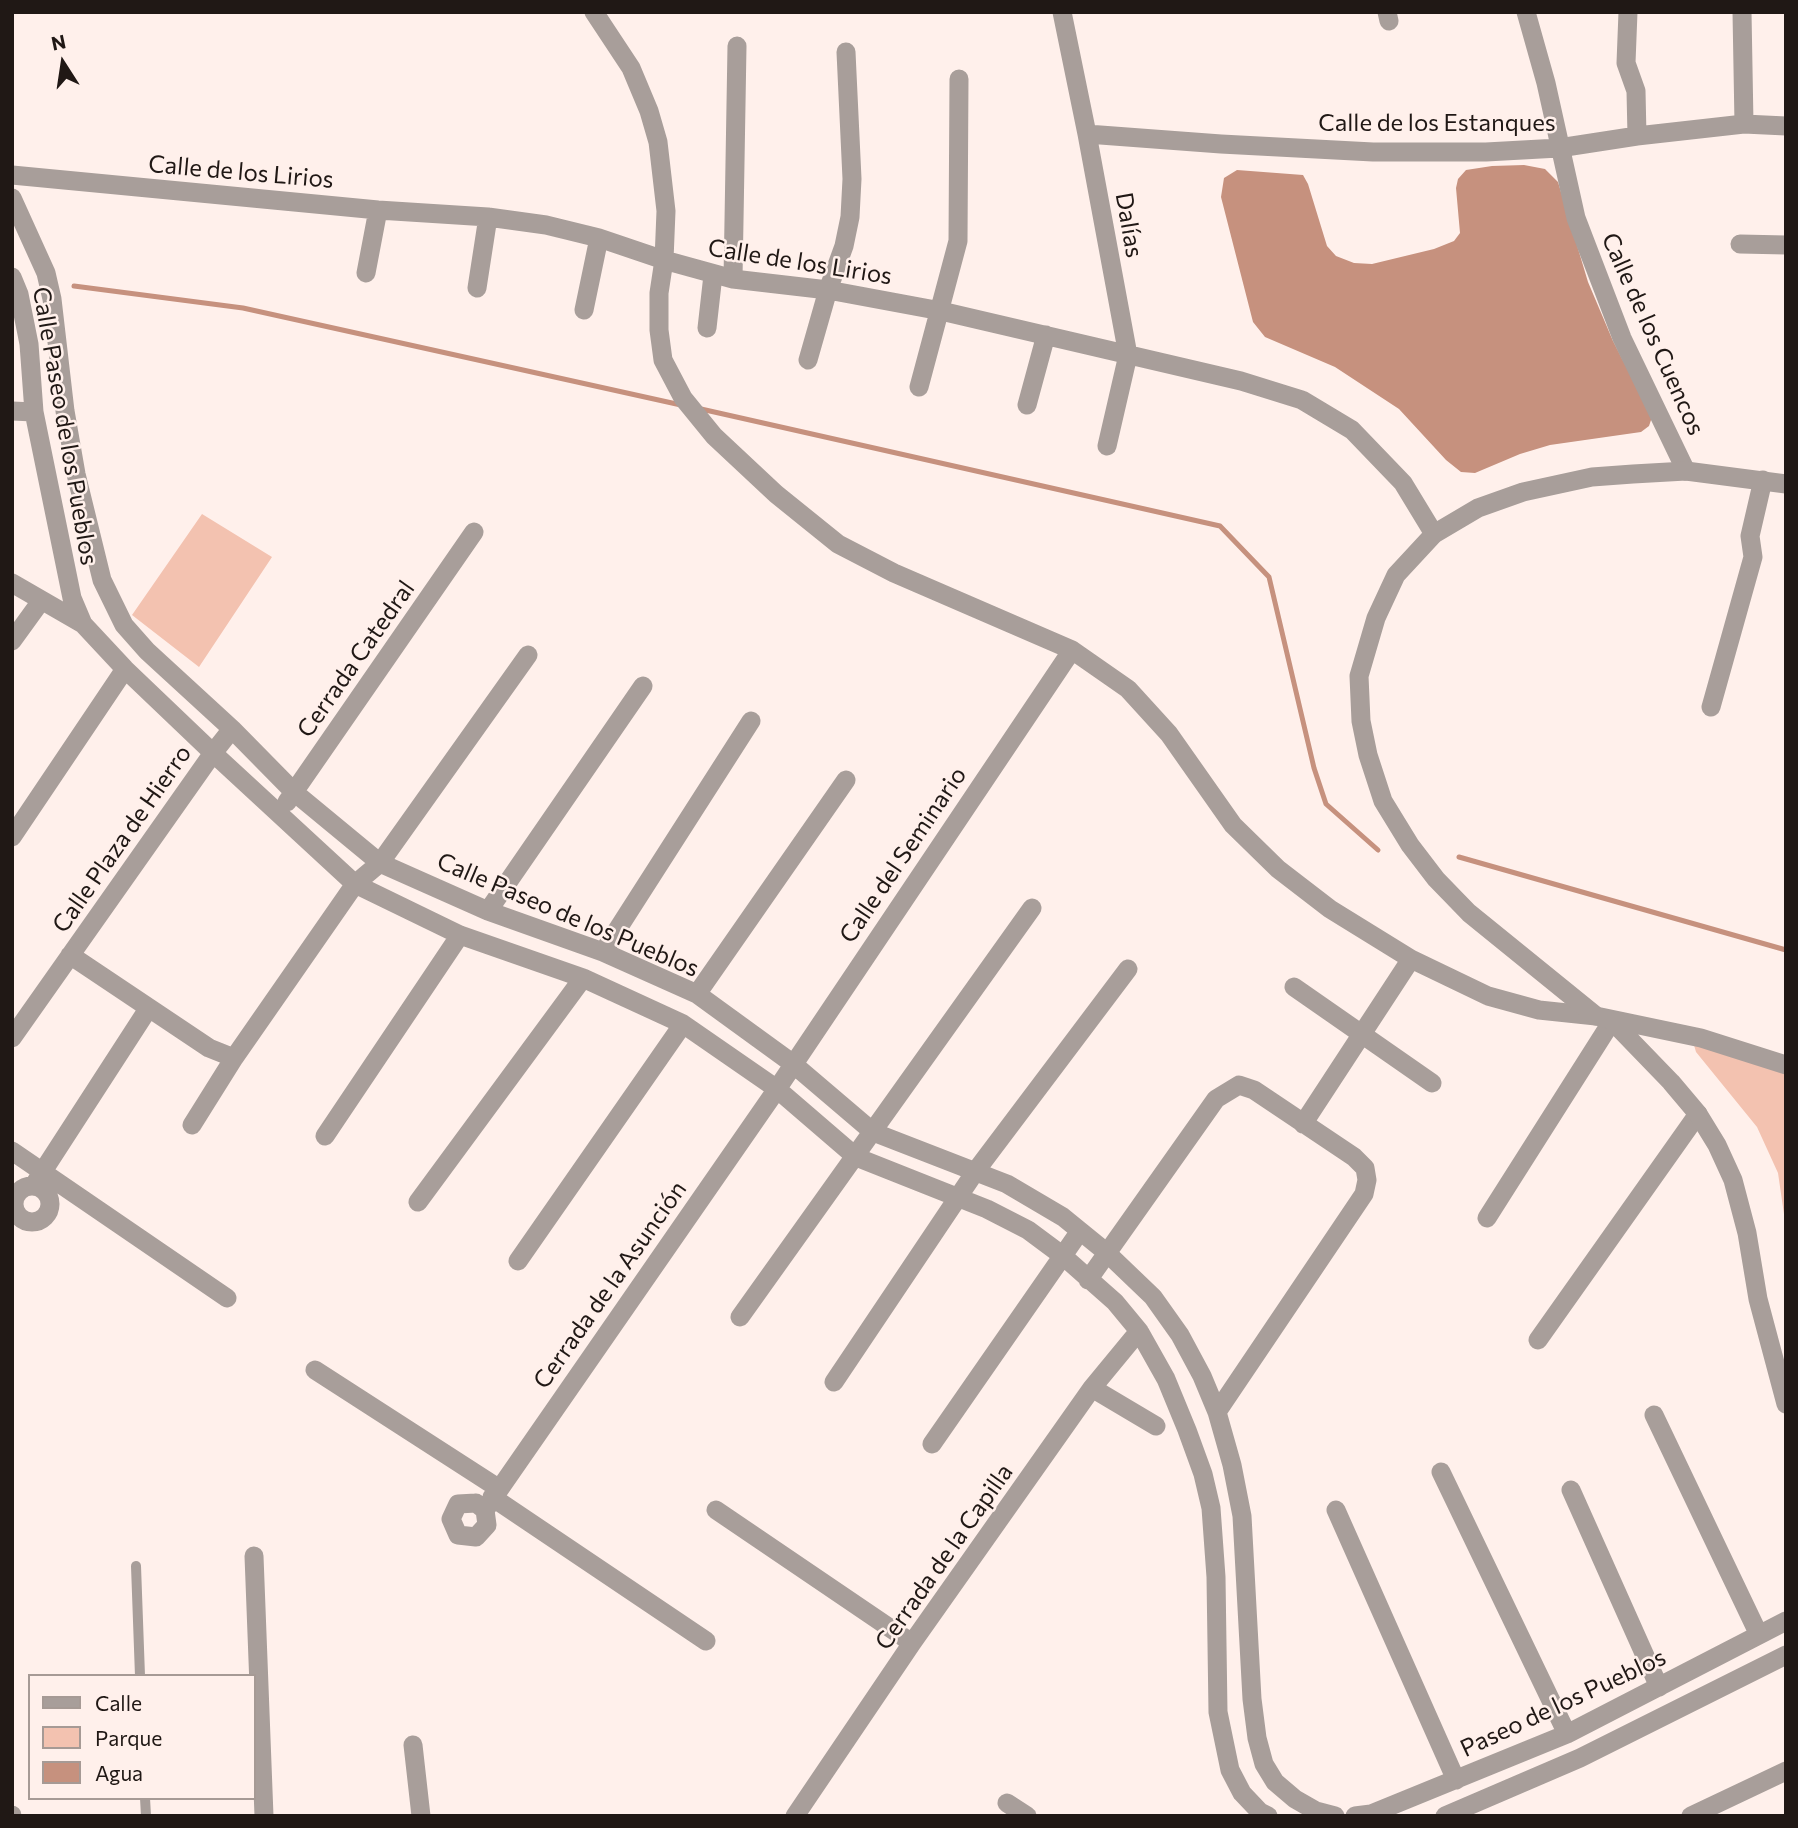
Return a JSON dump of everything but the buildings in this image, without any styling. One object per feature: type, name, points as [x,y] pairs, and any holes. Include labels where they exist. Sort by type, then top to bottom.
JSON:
[{"type":"street","points":[[594,12],[631,68],[649,111],[658,142],[666,211],[664,260],[659,293],[659,330],[663,360],[683,398],[714,436],[776,494],[838,544],[894,573],[1072,650],[1128,689],[1169,734],[1233,825],[1278,869],[1330,909],[1411,959],[1488,996],[1539,1010],[1604,1018],[1701,1038],[1786,1065]]},
{"type":"street","name":"Dalías","points":[[1062,12],[1128,355],[1107,446]]},
{"type":"street","name":"Calle de los Cuencos","points":[[1526,12],[1546,83],[1576,218],[1622,338],[1686,471]]},
{"type":"street","points":[[1628,12],[1626,63],[1636,91],[1637,136]]},
{"type":"street","points":[[1742,12],[1744,124]]},
{"type":"street","points":[[733,279],[737,46]]},
{"type":"street","points":[[808,360],[844,246],[850,217],[852,179],[846,52]]},
{"type":"street","points":[[919,387],[958,241],[960,79]]},
{"type":"street","name":"Calle de los Estanques","points":[[1087,134],[1373,152],[1486,152],[1559,148],[1744,124],[1786,126]]},
{"type":"street","name":"Calle de los Lirios","points":[[12,175],[378,210],[488,217],[546,225],[599,238],[713,275],[828,290],[941,311],[1241,381],[1302,400],[1352,430],[1402,483],[1434,534]]},
{"type":"street","name":"Calle Paseo de los Pueblos","points":[[12,198],[46,273],[76,474],[102,580],[124,625],[147,651],[232,729],[294,792],[380,863],[488,911],[603,952],[696,994],[792,1063],[873,1132],[1007,1184],[1063,1217],[1106,1252],[1153,1297],[1180,1335],[1202,1376],[1217,1412],[1233,1465],[1242,1516],[1256,1738],[1264,1763],[1275,1782],[1295,1799],[1316,1811],[1335,1816]]},
{"type":"street","points":[[366,273],[378,210]]},
{"type":"street","points":[[477,288],[488,217]]},
{"type":"street","points":[[584,310],[599,238]]},
{"type":"street","points":[[1740,244],[1786,245]]},
{"type":"street","points":[[707,328],[713,275]]},
{"type":"street","name":"Calle Paseo de los Pueblos","points":[[12,277],[19,294],[29,344],[33,412],[72,598],[83,624],[125,669],[213,753],[355,884],[460,935],[583,978],[683,1024],[777,1089],[856,1157],[987,1209],[1028,1230],[1063,1256],[1115,1302],[1139,1331],[1166,1379],[1203,1474],[1211,1508],[1216,1577],[1218,1712],[1230,1770],[1242,1794],[1260,1812],[1268,1816]]},
{"type":"street","points":[[1027,405],[1046,335]]},
{"type":"street","points":[[29,344],[57,342]]},
{"type":"street","points":[[12,411],[33,412]]},
{"type":"street","points":[[1786,484],[1686,471],[1592,477],[1523,492],[1478,508],[1434,534],[1396,575],[1376,618],[1359,676],[1360,721],[1383,801],[1410,845],[1436,879],[1469,912],[1604,1018],[1671,1082],[1699,1114],[1733,1180],[1747,1233],[1758,1299],[1786,1404]]},
{"type":"street","points":[[1711,707],[1753,557],[1750,536],[1763,480]]},
{"type":"street","name":"Cerrada Catedral","points":[[279,814],[474,532]]},
{"type":"street","points":[[12,583],[83,624]]},
{"type":"street","points":[[12,641],[41,601]]},
{"type":"street","name":"Calle del Seminario","points":[[777,1089],[1072,650]]},
{"type":"street","points":[[192,1125],[234,1058],[355,884],[380,863],[528,655]]},
{"type":"street","points":[[12,837],[125,669]]},
{"type":"street","points":[[488,911],[643,686]]},
{"type":"street","points":[[603,952],[751,721]]},
{"type":"street","name":"Calle Plaza de Hierro","points":[[232,729],[70,955],[209,1048],[234,1058]]},
{"type":"street","points":[[696,994],[846,780]]},
{"type":"street","points":[[740,1317],[1032,908]]},
{"type":"street","points":[[325,1136],[460,935]]},
{"type":"street","points":[[12,1038],[70,955]]},
{"type":"street","points":[[1303,1124],[1411,959]]},
{"type":"street","points":[[834,1382],[975,1172],[1128,969]]},
{"type":"street","points":[[418,1202],[583,978]]},
{"type":"street","points":[[1294,987],[1432,1083]]},
{"type":"street","points":[[39,1179],[148,1009]]},
{"type":"street","points":[[1487,1218],[1604,1018]]},
{"type":"street","points":[[518,1261],[683,1024]]},
{"type":"street","points":[[1088,1280],[1216,1100],[1225,1092],[1239,1086],[1254,1090],[1354,1157],[1365,1168],[1367,1180],[1364,1194],[1217,1412]]},
{"type":"street","name":"Cerrada de la Asunción","points":[[492,1498],[777,1089]]},
{"type":"street","points":[[1538,1340],[1699,1114]]},
{"type":"street","points":[[12,1152],[39,1179],[228,1298]]},
{"type":"street","points":[[932,1444],[1080,1231]]},
{"type":"street","name":"Cerrada de la Capilla","points":[[795,1816],[912,1643],[1092,1388],[1139,1331]]},
{"type":"street","points":[[315,1370],[492,1498],[706,1641]]},
{"type":"street","points":[[1092,1388],[1156,1426]]},
{"type":"street","points":[[1654,1415],[1759,1635]]},
{"type":"street","points":[[1441,1472],[1567,1734]]},
{"type":"street","points":[[1571,1490],[1659,1687]]},
{"type":"street","points":[[716,1510],[912,1643]]},
{"type":"street","points":[[1336,1510],[1456,1780]]},
{"type":"street","points":[[254,1556],[264,1816]]},
{"type":"street","name":"Paseo de los Pueblos","points":[[1355,1816],[1371,1814],[1567,1734],[1786,1621]]},
{"type":"street","points":[[1445,1816],[1475,1810],[1786,1655]]},
{"type":"street","points":[[413,1745],[421,1816]]},
{"type":"street","points":[[1691,1816],[1786,1771]]},
{"type":"street","points":[[1007,1802],[1027,1816]]},
{"type":"lane","points":[[136,1566],[140,1674]]},
{"type":"green space","points":[[202,514],[272,557],[199,667],[132,615]]},
{"type":"green space","points":[[1694,1045],[1786,1062],[1786,1228],[1778,1173],[1757,1127],[1696,1052]]},
{"type":"water","points":[[1524,165],[1545,169],[1558,182],[1588,282],[1613,341],[1652,417],[1649,426],[1641,432],[1550,445],[1475,473],[1461,472],[1446,460],[1399,409],[1335,367],[1265,337],[1253,322],[1221,197],[1224,178],[1237,170],[1303,175],[1327,246],[1336,256],[1354,263],[1372,264],[1434,249],[1454,241],[1460,233],[1456,188],[1458,179],[1466,170]]},
{"type":"waterway","points":[[74,286],[243,308],[681,405]]},
{"type":"waterway","points":[[701,409],[1220,526],[1269,577],[1314,768],[1326,804],[1378,850]]},
{"type":"waterway","points":[[1459,857],[1786,950]]}]
